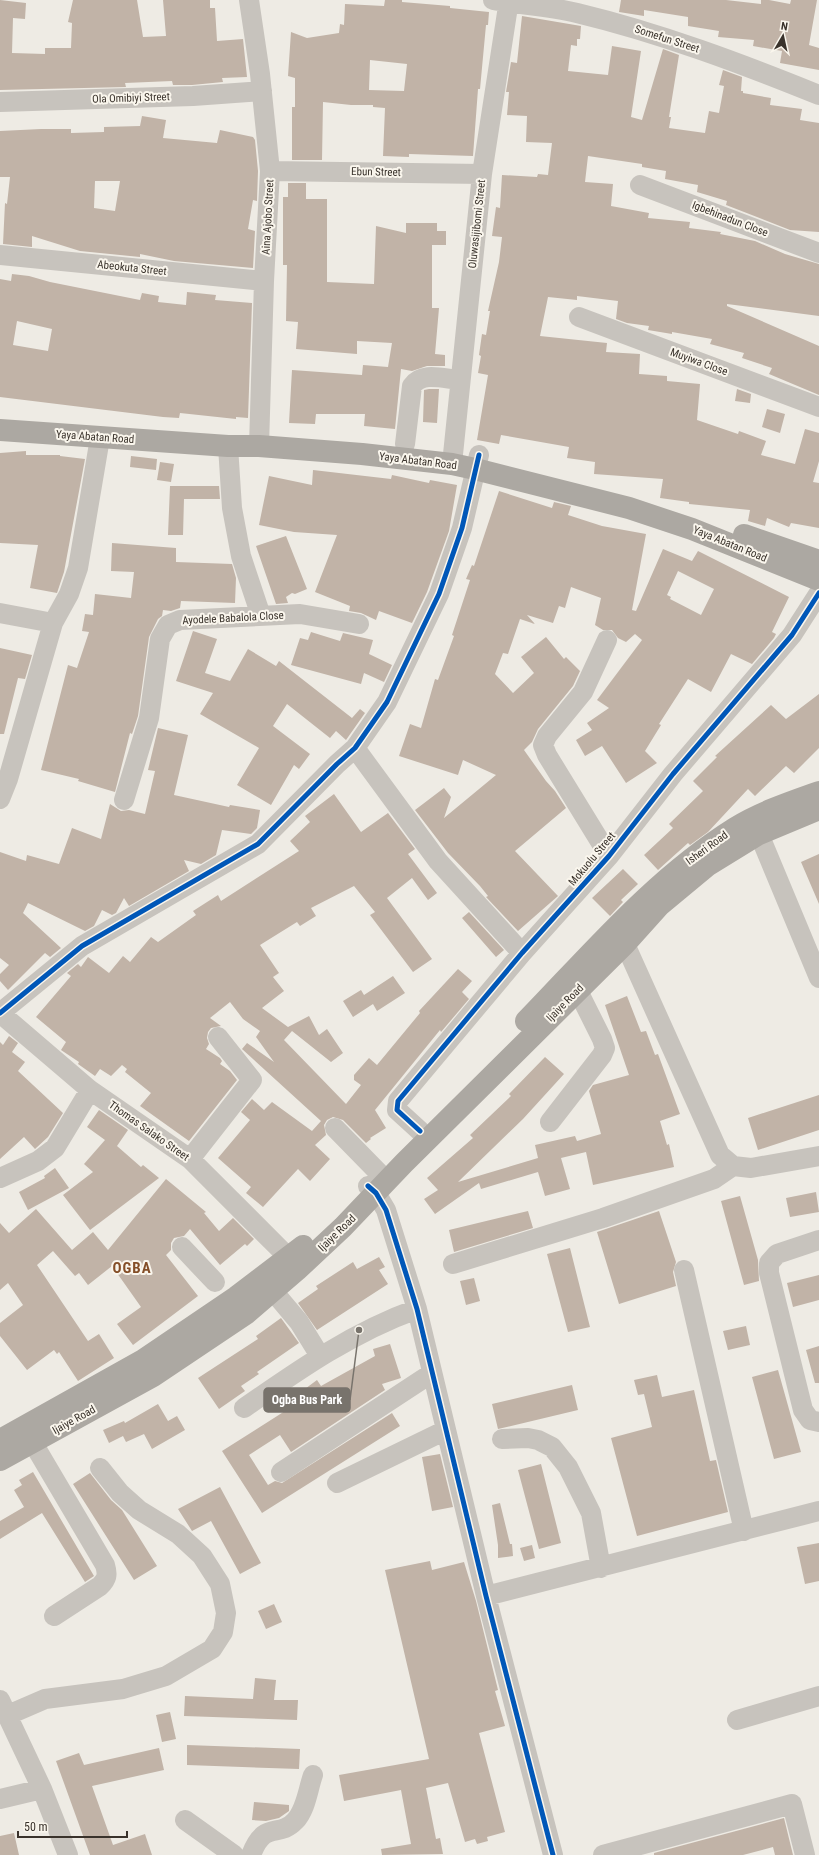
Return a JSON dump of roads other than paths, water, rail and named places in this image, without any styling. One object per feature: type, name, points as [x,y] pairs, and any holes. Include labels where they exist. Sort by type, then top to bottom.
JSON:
[{"type":"main road","name":"Yaya Abatan Road","points":[[0,419],[258,440],[405,444],[453,457],[616,491],[819,561]]},
{"type":"main road","name":"Yaya Abatan Road","points":[[0,430],[228,446],[258,440],[362,454],[453,457]]},
{"type":"main road","name":"Yaya Abatan Road","points":[[477,462],[692,529],[819,580]]},
{"type":"main road","name":"Isheri Road","points":[[619,936],[650,893],[704,849],[737,827],[778,807],[819,792]]},
{"type":"main road","name":"Isheri Road","points":[[619,936],[660,905],[707,866],[759,834],[819,809]]},
{"type":"main road","name":"Ijaiye Road","points":[[374,1184],[578,991],[619,936]]},
{"type":"main road","name":"Ijaiye Road","points":[[0,1440],[143,1360],[236,1297],[293,1264],[343,1227],[374,1184],[420,1131],[593,952],[619,936]]},
{"type":"main road","name":"Ijaiye Road","points":[[0,1460],[153,1376],[247,1313],[273,1291],[293,1264]]},
{"type":"street","name":"Aina Ajobo Street","points":[[249,0],[262,91],[270,171],[258,440]]},
{"type":"street","name":"Somefun Street","points":[[504,1],[575,12],[635,28],[734,61],[819,95]]},
{"type":"street","name":"Oluwasijibomi Street","points":[[453,457],[482,174],[504,1]]},
{"type":"street","name":"Ola Omibiyi Street","points":[[0,102],[193,96],[262,91]]},
{"type":"street","name":"Ebun Street","points":[[270,171],[482,174]]},
{"type":"street","name":"Igbehinadun Close","points":[[640,185],[819,253]]},
{"type":"street","name":"Abeokuta Street","points":[[0,255],[264,281]]},
{"type":"street","name":"Muyiwa Close","points":[[579,317],[819,407]]},
{"type":"street","points":[[405,444],[412,386],[415,380],[423,376],[460,380]]},
{"type":"street","points":[[0,800],[8,779],[53,624],[69,594],[78,568],[100,438]]},
{"type":"street","points":[[228,446],[235,522],[241,556],[261,616]]},
{"type":"street","points":[[0,1013],[82,946],[258,844],[337,764],[355,748],[387,702],[439,594],[462,528],[477,462]]},
{"type":"street","name":"Mokuolu Street","points":[[420,1131],[397,1110],[398,1101],[522,953],[609,856],[673,774],[792,635],[819,593]]},
{"type":"street","points":[[0,613],[53,624]]},
{"type":"street","name":"Ayodele Babalola Close","points":[[124,800],[148,718],[160,639],[168,625],[180,620],[300,614],[359,624]]},
{"type":"street","points":[[606,640],[583,692],[547,736],[543,745],[547,756],[609,856]]},
{"type":"street","points":[[355,748],[438,861],[522,953]]},
{"type":"street","points":[[759,834],[819,978]]},
{"type":"street","points":[[619,936],[720,1155],[733,1166],[752,1168],[819,1156]]},
{"type":"street","points":[[550,1122],[602,1055],[605,1048],[578,991]]},
{"type":"street","name":"Thomas Salako Street","points":[[0,1013],[90,1090],[190,1159],[293,1264]]},
{"type":"street","points":[[190,1159],[252,1080],[218,1036]]},
{"type":"street","points":[[0,1178],[38,1161],[55,1148],[90,1090]]},
{"type":"street","points":[[335,1128],[374,1184],[386,1210],[417,1309],[486,1596],[552,1855]]},
{"type":"street","points":[[453,1264],[603,1218],[714,1179],[733,1166]]},
{"type":"street","points":[[819,1240],[777,1254],[769,1263],[769,1273],[803,1410],[810,1420],[819,1422]]},
{"type":"street","points":[[182,1247],[215,1282]]},
{"type":"street","points":[[684,1270],[744,1531]]},
{"type":"street","points":[[273,1291],[299,1322],[320,1356]]},
{"type":"street","points":[[244,1408],[320,1356],[385,1320],[417,1309]]},
{"type":"street","points":[[281,1472],[432,1373]]},
{"type":"street","points":[[337,1483],[446,1430]]},
{"type":"street","points":[[502,1439],[528,1438],[538,1440],[552,1447],[568,1467],[591,1513],[600,1568]]},
{"type":"street","points":[[33,1443],[105,1565],[108,1574],[100,1586],[54,1616]]},
{"type":"street","points":[[68,1855],[42,1789],[4,1707],[46,1699],[122,1689],[166,1676],[212,1650],[223,1632],[226,1613],[220,1584],[202,1556],[178,1534],[139,1510],[120,1493],[100,1468]]},
{"type":"street","points":[[486,1596],[819,1511]]},
{"type":"street","points":[[737,1720],[819,1696]]},
{"type":"street","points":[[251,1855],[256,1843],[265,1833],[283,1828],[294,1822],[300,1815],[313,1775]]},
{"type":"street","points":[[0,1800],[42,1789]]},
{"type":"street","points":[[603,1855],[792,1804],[805,1855]]},
{"type":"street","points":[[185,1820],[234,1855]]},
{"type":"place","name":"Ogba Bus Park","points":[[359,1330]]},
{"type":"district","name":"OGBA","points":[[132,1268]]}]
